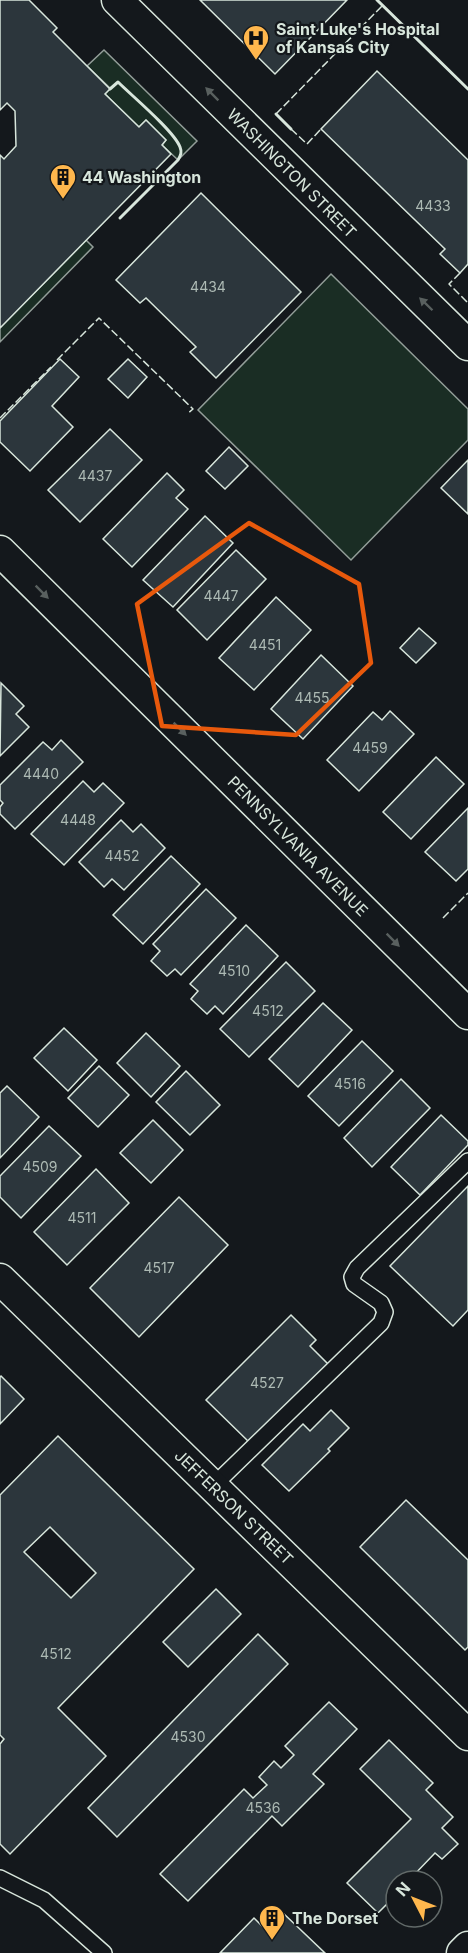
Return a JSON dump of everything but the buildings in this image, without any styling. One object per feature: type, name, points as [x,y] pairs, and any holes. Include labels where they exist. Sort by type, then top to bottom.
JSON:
[{"type":"street","name":"WASHINGTON STREET","points":[[117,0],[468,345]]},
{"type":"street","name":"PENNSYLVANIA AVENUE","points":[[0,551],[468,1014]]},
{"type":"street","name":"JEFFERSON STREET","points":[[0,1279],[468,1735]]},
{"type":"street","points":[[462,1953],[468,1947]]},
{"type":"lane","points":[[213,1486],[381,1323],[385,1312],[381,1303],[354,1284],[352,1277],[357,1268],[468,1161]]},
{"type":"lane","points":[[0,1878],[44,1900],[104,1953]]},
{"type":"highlighted area","points":[[249,523],[359,584],[371,663],[296,735],[162,726],[137,604]]},
{"type":"green space","points":[[104,50],[197,141],[178,160],[162,145],[166,140],[146,120],[139,127],[105,94],[110,88],[87,66]]},
{"type":"green space","points":[[86,240],[93,247],[0,342],[0,328]]},
{"type":"green space","points":[[331,274],[468,409],[468,440],[351,560],[198,410]]},
{"type":"fence","points":[[276,114],[382,6]]},
{"type":"fence","points":[[291,129],[307,144],[321,129]]},
{"type":"fence","points":[[460,273],[449,284],[468,303]]},
{"type":"fence","points":[[57,360],[99,318],[193,409],[187,414]]},
{"type":"fence","points":[[0,418],[51,367]]},
{"type":"fence","points":[[443,918],[468,893]]},
{"type":"wall","points":[[377,0],[468,89]]},
{"type":"wall","points":[[110,89],[118,82],[170,132],[181,150],[178,160],[120,218]]},
{"type":"wall","points":[[276,114],[291,129]]},
{"type":"place","name":"Saint Luke's Hospital of Kansas City","points":[[256,61]]},
{"type":"place","name":"44 Washington","points":[[63,200]]},
{"type":"place","name":"The Dorset","points":[[272,1941]]}]
